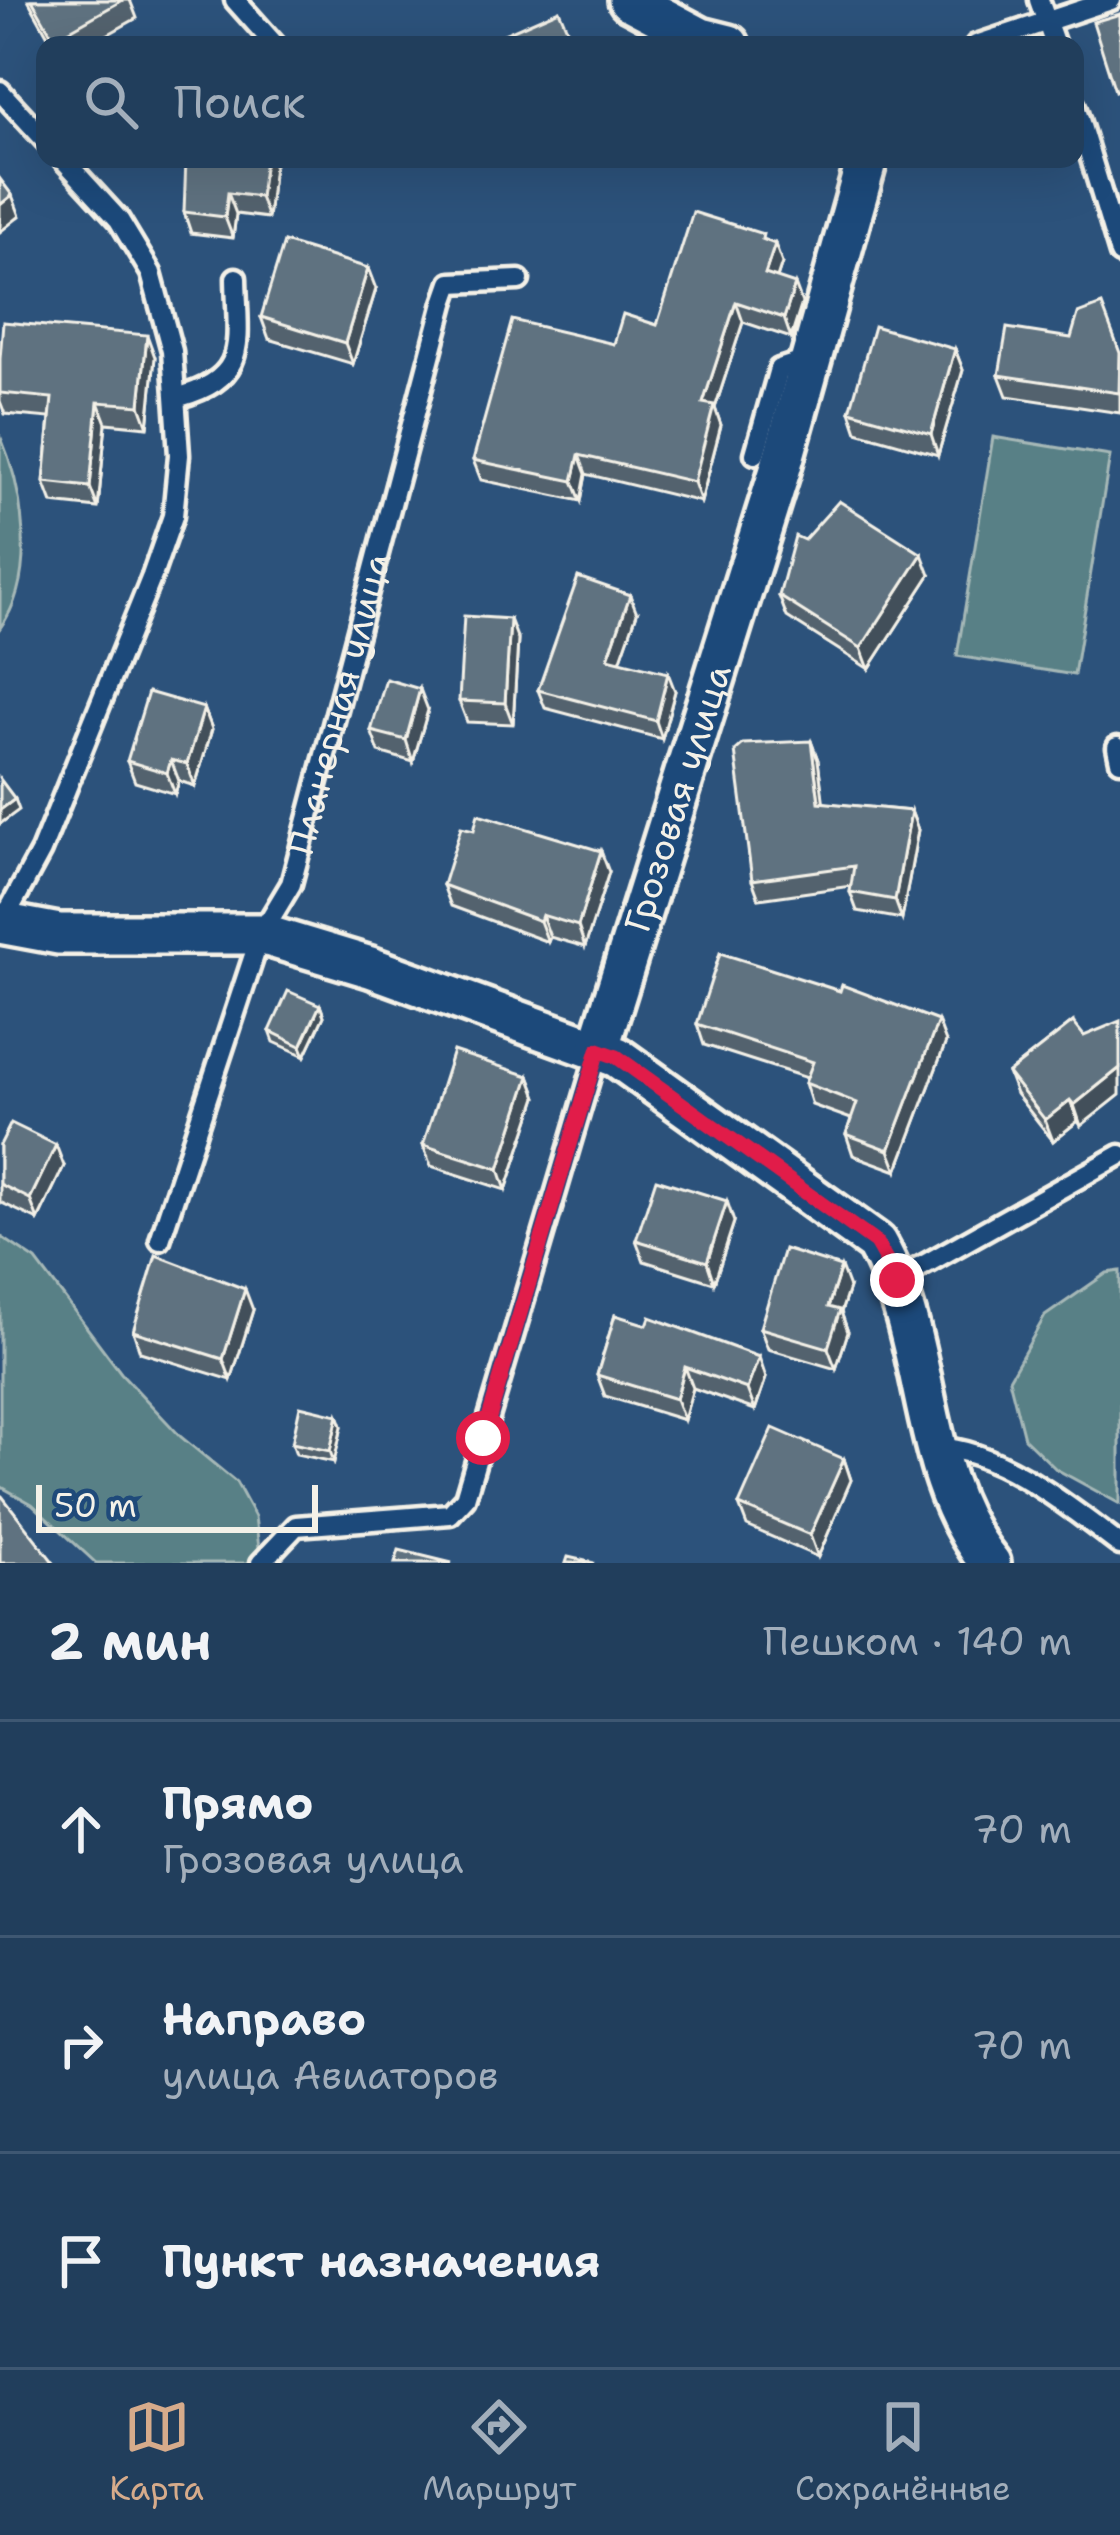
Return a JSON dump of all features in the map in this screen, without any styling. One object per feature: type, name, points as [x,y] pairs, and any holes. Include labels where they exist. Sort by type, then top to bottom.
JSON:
[{"type":"street","points":[[628,0],[697,36]]},
{"type":"street","name":"Грозовая улица","points":[[598,1050],[810,370],[864,168]]},
{"type":"street","points":[[1,923],[59,934],[261,934],[617,1057],[876,1243],[897,1280],[943,1487],[963,1530],[990,1563]]},
{"type":"lane","points":[[235,0],[267,36]]},
{"type":"lane","points":[[993,36],[1043,9],[1111,0]]},
{"type":"lane","points":[[0,91],[36,130]]},
{"type":"lane","points":[[1084,136],[1120,254]]},
{"type":"lane","points":[[1,923],[41,851],[173,517],[179,397],[151,273],[119,220],[71,168]]},
{"type":"lane","points":[[179,397],[222,381],[232,368],[236,278]]},
{"type":"lane","name":"Планерная улица","points":[[261,934],[291,884],[451,283],[519,280]]},
{"type":"lane","points":[[755,454],[778,369],[794,364],[810,370]]},
{"type":"lane","points":[[160,1240],[261,934]]},
{"type":"lane","name":"Грозовая улица","points":[[261,1563],[296,1526],[450,1514],[466,1498],[598,1050]]},
{"type":"lane","points":[[897,1280],[1120,1155]]},
{"type":"lane","points":[[936,1447],[973,1455],[1033,1485],[1120,1545]]},
{"type":"green space","points":[[0,435],[20,506],[23,559],[12,607],[0,628]]},
{"type":"green space","points":[[993,437],[1110,456],[1074,675],[957,656]]},
{"type":"green space","points":[[0,1236],[36,1260],[121,1373],[181,1437],[236,1482],[255,1517],[261,1563],[96,1563],[32,1504],[0,1486]]},
{"type":"green space","points":[[1120,1271],[1120,1504],[1056,1469],[1024,1438],[1009,1379],[1045,1316],[1107,1273]]},
{"type":"building","points":[[32,0],[123,0],[59,36],[52,36]]},
{"type":"building","points":[[559,10],[570,36],[499,36]]},
{"type":"building","points":[[1120,14],[1120,89],[1115,91],[1093,22]]},
{"type":"building","points":[[186,168],[264,168],[260,197],[228,193],[225,217],[184,212]]},
{"type":"building","points":[[0,179],[12,195],[0,205]]},
{"type":"building","points":[[693,212],[763,234],[762,239],[775,244],[765,274],[795,284],[784,318],[736,302],[703,403],[714,405],[694,482],[579,455],[573,481],[473,460],[512,320],[614,344],[623,314],[657,325]]},
{"type":"building","points":[[284,242],[368,268],[345,343],[261,317]]},
{"type":"building","points":[[1102,305],[1120,353],[1119,393],[999,375],[1007,328],[1071,338],[1078,314]]},
{"type":"building","points":[[3,322],[147,335],[140,405],[98,402],[90,487],[44,482],[52,398],[0,393]]},
{"type":"building","points":[[874,326],[955,349],[931,434],[850,411]]},
{"type":"building","points":[[839,501],[922,554],[861,648],[779,596],[795,536],[804,540]]},
{"type":"building","points":[[578,577],[630,595],[608,658],[668,673],[656,721],[538,690]]},
{"type":"building","points":[[464,616],[510,619],[505,703],[459,701]]},
{"type":"building","points":[[386,679],[420,689],[406,740],[371,731]]},
{"type":"building","points":[[148,692],[204,708],[187,764],[171,760],[167,773],[127,761]]},
{"type":"building","points":[[811,741],[819,802],[911,811],[895,900],[850,892],[854,866],[752,880],[735,751],[743,744]]},
{"type":"building","points":[[0,779],[15,799],[0,810]]},
{"type":"building","points":[[478,814],[601,851],[578,926],[542,915],[540,921],[443,885],[461,827],[474,830]]},
{"type":"building","points":[[720,953],[840,991],[842,985],[938,1021],[889,1150],[846,1134],[857,1103],[805,1083],[813,1062],[697,1024]]},
{"type":"building","points":[[288,991],[320,1005],[301,1046],[270,1031]]},
{"type":"building","points":[[1120,1021],[1120,1068],[1074,1105],[1070,1100],[1045,1120],[1008,1073],[1073,1022],[1084,1036]]},
{"type":"building","points":[[453,1051],[529,1076],[499,1169],[423,1145]]},
{"type":"building","points":[[11,1123],[56,1145],[30,1199],[0,1184],[0,1145]]},
{"type":"building","points":[[656,1179],[727,1201],[707,1262],[636,1240]]},
{"type":"building","points":[[784,1249],[841,1267],[828,1307],[840,1310],[828,1348],[760,1328]]},
{"type":"building","points":[[156,1255],[245,1289],[223,1359],[133,1331]]},
{"type":"building","points":[[615,1315],[647,1325],[650,1317],[759,1357],[747,1389],[685,1367],[676,1399],[597,1375]]},
{"type":"building","points":[[300,1406],[338,1415],[330,1451],[292,1443]]},
{"type":"building","points":[[773,1428],[844,1459],[810,1535],[739,1505]]},
{"type":"building","points":[[2,1496],[54,1563],[0,1563]]},
{"type":"building","points":[[399,1550],[452,1563],[395,1563]]},
{"type":"route","points":[[483,1438],[598,1050],[617,1057],[876,1243],[897,1280]]}]
